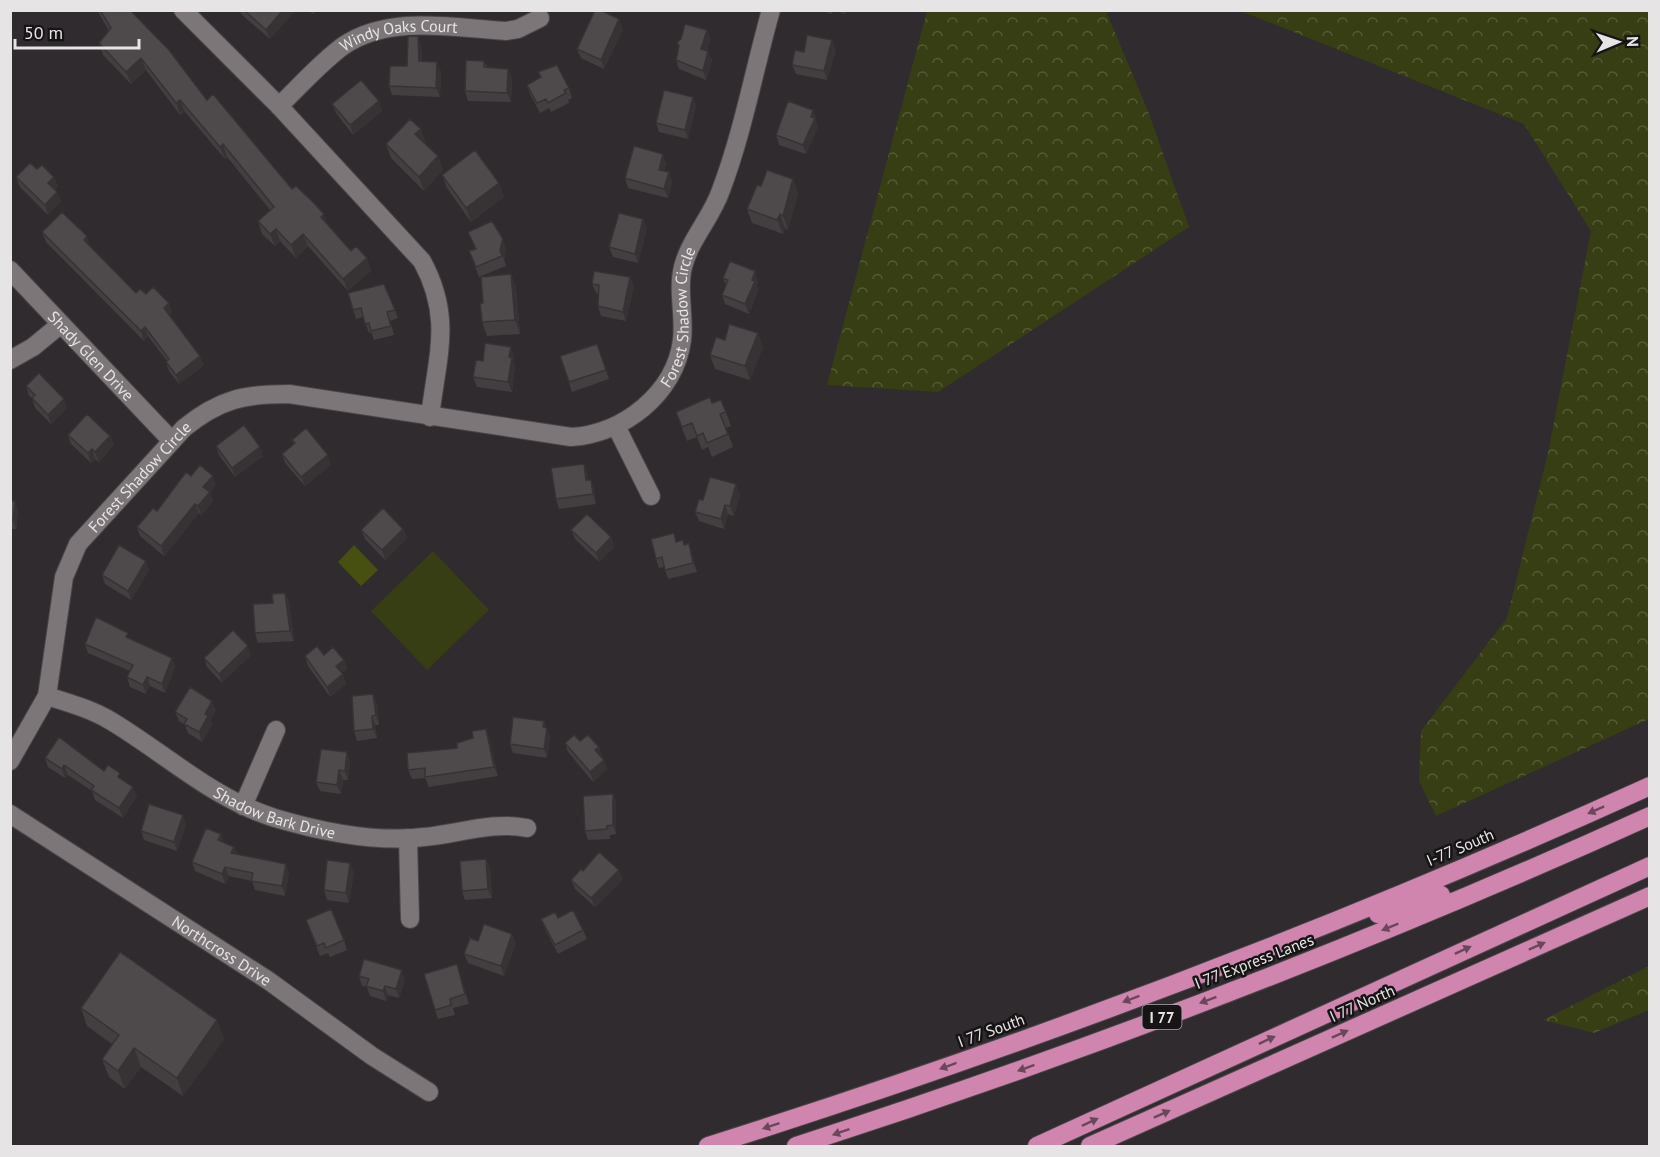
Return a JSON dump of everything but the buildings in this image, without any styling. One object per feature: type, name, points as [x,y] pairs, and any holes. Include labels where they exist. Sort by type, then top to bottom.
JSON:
[{"type":"highway","name":"I-77 South","points":[[1284,941],[1650,786]]},
{"type":"highway","name":"I 77 Express Lanes","points":[[796,1146],[951,1094],[1191,1006],[1521,872],[1650,816]]},
{"type":"highway","points":[[1037,1146],[1650,866]]},
{"type":"highway","points":[[1284,941],[1521,872]]},
{"type":"highway","name":"I 77 North","points":[[1090,1146],[1650,896]]},
{"type":"highway","name":"I 77 South","points":[[708,1146],[974,1057],[1284,941]]},
{"type":"street","points":[[183,10],[279,106],[408,243],[422,261],[432,279],[442,315],[430,417]]},
{"type":"street","name":"Forest Shadow Circle","points":[[10,761],[47,696],[64,577],[78,544],[184,428],[209,410],[237,398],[254,394],[289,394],[571,437],[587,436],[616,426],[649,403],[667,379],[678,355],[682,341],[682,267],[719,197],[729,169],[771,10]]},
{"type":"street","name":"Windy Oaks Court","points":[[279,106],[335,53],[363,35],[404,26],[506,31],[518,29],[540,18]]},
{"type":"street","name":"Shady Glen Drive","points":[[10,270],[172,441]]},
{"type":"street","points":[[10,360],[33,347],[61,324]]},
{"type":"street","points":[[616,426],[651,496]]},
{"type":"street","name":"Shadow Bark Drive","points":[[47,696],[87,709],[111,721],[212,790],[243,806],[274,818],[327,831],[408,838],[504,825],[527,828]]},
{"type":"street","points":[[243,806],[276,730]]},
{"type":"street","name":"Northcross Drive","points":[[10,814],[269,981],[372,1056],[429,1092]]},
{"type":"street","points":[[408,838],[410,919]]},
{"type":"green space","points":[[927,11],[1106,11],[1148,111],[1189,227],[938,392],[827,385]]},
{"type":"green space","points":[[1241,11],[1649,11],[1649,719],[1436,816],[1419,781],[1421,731],[1507,618],[1548,453],[1591,231],[1524,124]]},
{"type":"green space","points":[[433,551],[489,610],[427,670],[371,611]]},
{"type":"green space","points":[[1649,966],[1649,1010],[1594,1033],[1543,1020]]},
{"type":"shaded area","points":[[354,545],[378,570],[361,586],[338,562]]}]
